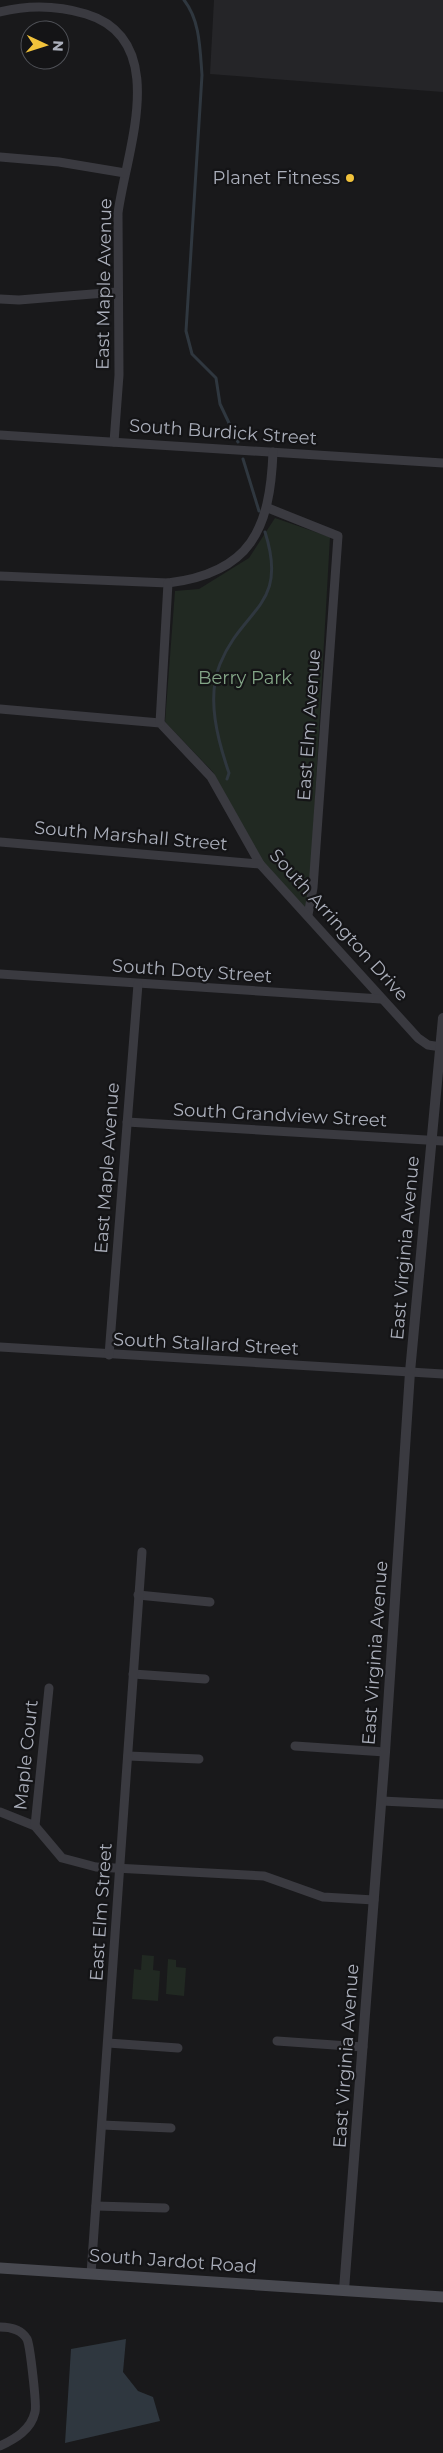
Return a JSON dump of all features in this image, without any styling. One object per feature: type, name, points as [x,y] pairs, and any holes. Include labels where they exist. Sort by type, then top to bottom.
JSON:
[{"type":"main road","name":"South Jardot Road","points":[[0,2268],[443,2296]]},
{"type":"street","name":"East Maple Avenue","points":[[0,12],[52,7],[78,12],[102,20],[115,29],[127,43],[133,60],[137,80],[138,109],[134,139],[125,173],[118,213],[119,375],[114,442]]},
{"type":"street","points":[[0,157],[59,162],[125,173]]},
{"type":"street","points":[[0,299],[19,300],[117,292]]},
{"type":"street","name":"South Burdick Street","points":[[0,435],[443,463]]},
{"type":"street","points":[[0,576],[168,583],[196,580],[222,568],[242,554],[258,532],[268,508],[272,483],[273,452]]},
{"type":"street","name":"East Elm Avenue","points":[[268,508],[338,536],[313,888],[308,915]]},
{"type":"street","points":[[0,709],[160,724],[168,583]]},
{"type":"street","name":"South Arrington Drive","points":[[160,724],[211,777],[260,864],[418,1038],[428,1045],[441,1047]]},
{"type":"street","name":"South Marshall Street","points":[[0,842],[260,864]]},
{"type":"street","name":"South Doty Street","points":[[0,974],[381,999]]},
{"type":"street","name":"East Maple Avenue","points":[[109,1355],[138,984]]},
{"type":"street","name":"East Virginia Avenue","points":[[344,2290],[382,1801],[410,1372],[443,1018]]},
{"type":"street","name":"South Grandview Street","points":[[126,1122],[443,1141]]},
{"type":"street","name":"South Stallard Street","points":[[0,1347],[443,1374]]},
{"type":"street","name":"East Elm Street","points":[[91,2274],[142,1552]]},
{"type":"street","points":[[138,1595],[210,1602]]},
{"type":"street","points":[[133,1674],[205,1680]]},
{"type":"street","name":"Maple Court","points":[[35,1826],[49,1688]]},
{"type":"street","points":[[295,1746],[385,1752]]},
{"type":"street","points":[[128,1756],[199,1759]]},
{"type":"street","points":[[382,1801],[443,1804]]},
{"type":"street","points":[[0,1812],[35,1826],[62,1858],[96,1868],[264,1876],[323,1897],[348,1900],[374,1900]]},
{"type":"street","points":[[276,2042],[363,2047]]},
{"type":"street","points":[[108,2043],[178,2048]]},
{"type":"street","points":[[102,2125],[171,2128]]},
{"type":"street","points":[[96,2206],[165,2208]]},
{"type":"street","points":[[0,2327],[19,2330],[27,2340],[36,2411],[26,2430],[15,2439],[0,2446]]},
{"type":"shaded area","points":[[214,0],[443,0],[443,92],[210,74]]},
{"type":"shaded area","points":[[126,2339],[123,2372],[138,2391],[153,2397],[160,2421],[65,2443],[71,2349]]},
{"type":"green space","name":"Berry Park","points":[[275,518],[330,537],[310,889],[304,911],[263,862],[213,772],[165,722],[175,591],[199,589],[249,558]]},
{"type":"green space","points":[[142,1955],[154,1956],[153,1970],[160,1971],[158,2001],[132,1999],[134,1969],[141,1970]]},
{"type":"green space","points":[[168,1959],[176,1960],[176,1967],[186,1968],[184,1996],[166,1994]]},
{"type":"waterway","points":[[184,0],[196,26],[200,45],[202,75],[186,331],[192,354],[216,378],[220,404],[238,442]]},
{"type":"waterway","points":[[243,459],[259,511]]},
{"type":"waterway","points":[[227,779],[229,773],[215,719],[214,691],[216,677],[220,664],[230,645],[260,605],[267,592],[271,576],[271,557],[265,532]]},
{"type":"place","name":"Planet Fitness","points":[[350,178]]}]
